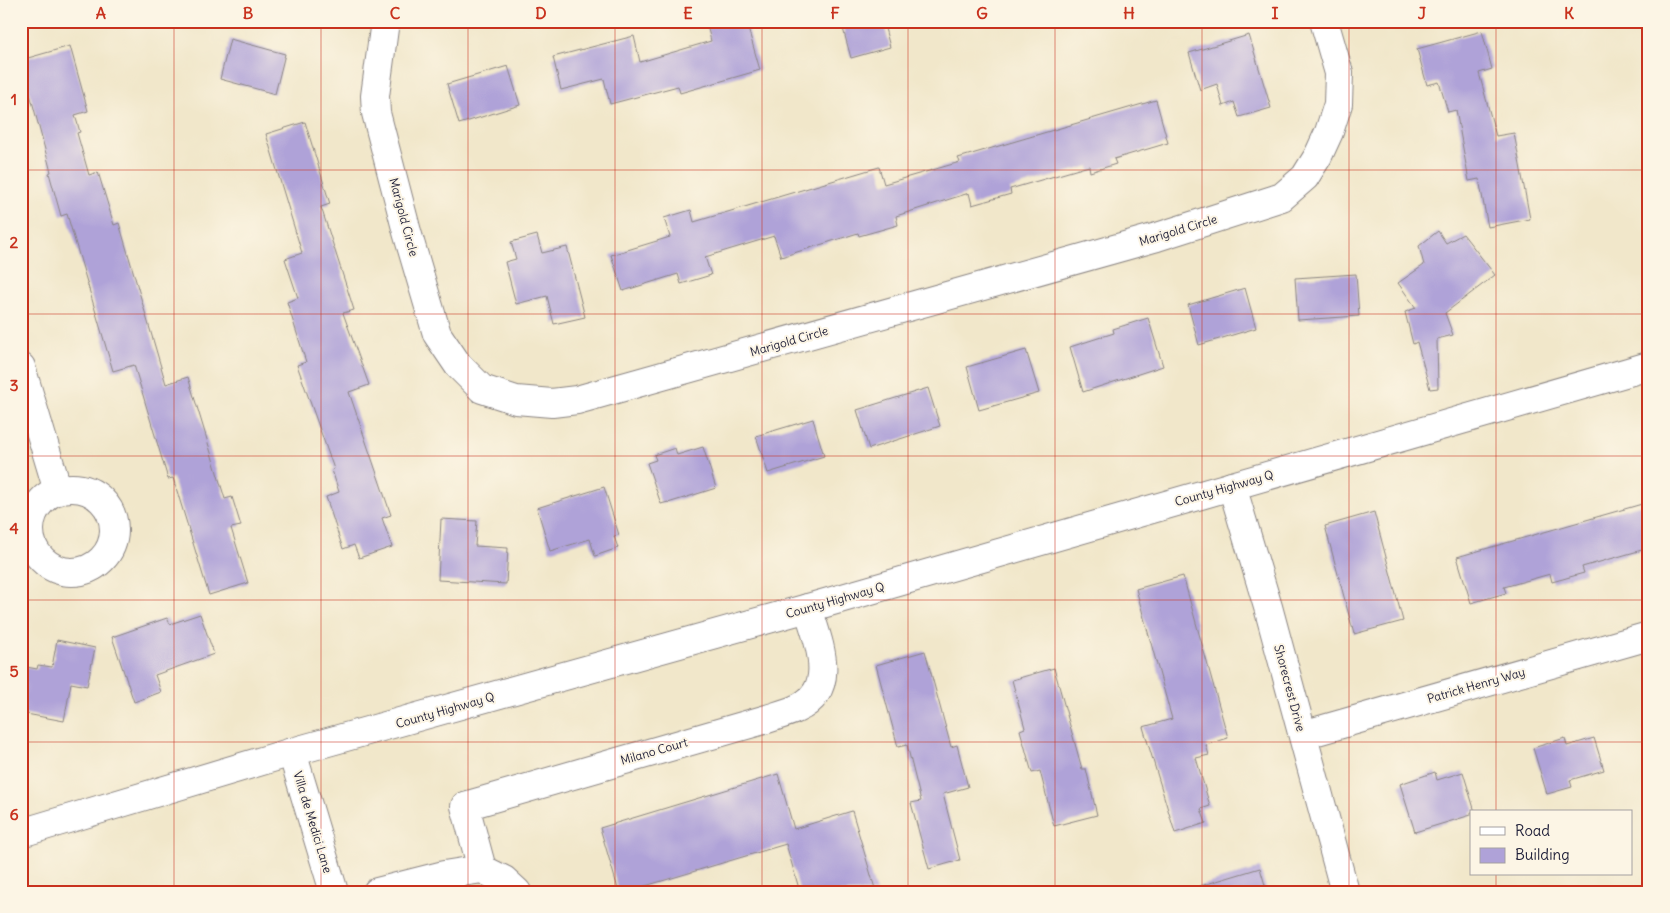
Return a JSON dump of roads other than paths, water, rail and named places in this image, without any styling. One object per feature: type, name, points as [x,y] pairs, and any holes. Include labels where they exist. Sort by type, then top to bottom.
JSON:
[{"type":"street","name":"Marigold Circle","points":[[386,21],[375,96],[376,113],[407,232],[437,334],[458,365],[482,389],[516,400],[552,403],[577,400],[1157,237],[1282,197],[1305,177],[1318,156],[1329,132],[1338,104],[1339,72],[1324,21]]},
{"type":"street","name":"County Highway Q","points":[[21,833],[292,752],[808,608],[1649,366]]},
{"type":"street","points":[[21,367],[58,491]]},
{"type":"street","name":"Shorecrest Drive","points":[[1232,486],[1268,607],[1345,892]]},
{"type":"street","name":"Milano Court","points":[[482,869],[465,806],[767,719],[798,708],[815,696],[822,682],[822,658],[808,608]]},
{"type":"street","name":"Patrick Henry Way","points":[[1303,735],[1649,636]]},
{"type":"street","name":"Villa de Medici Lane","points":[[292,752],[334,892]]},
{"type":"street","points":[[377,892],[444,875],[482,869],[504,880],[517,892]]}]
